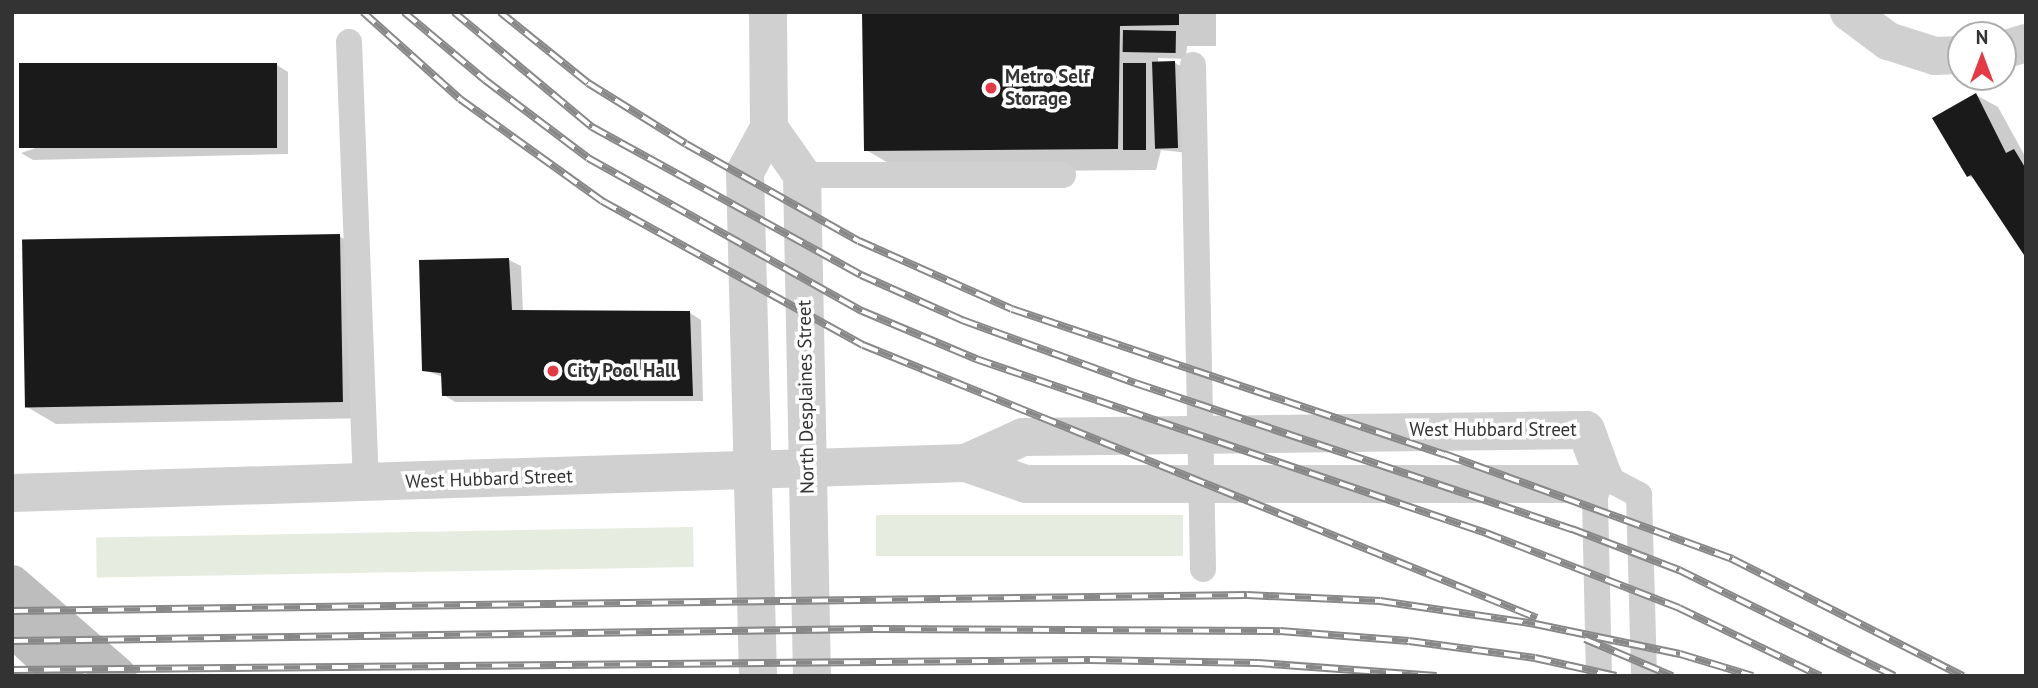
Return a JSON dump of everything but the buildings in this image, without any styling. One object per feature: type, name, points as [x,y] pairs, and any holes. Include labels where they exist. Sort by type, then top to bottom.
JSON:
[{"type":"main road","points":[[12,584],[118,676]]},
{"type":"main road","points":[[12,628],[65,676]]},
{"type":"street","points":[[758,676],[744,172],[769,128],[768,12]]},
{"type":"street","points":[[1849,12],[1888,41],[1935,56],[1947,56]]},
{"type":"street","points":[[769,128],[802,175]]},
{"type":"street","name":"North Desplaines Street","points":[[802,175],[812,676]]},
{"type":"street","name":"West Hubbard Street","points":[[12,493],[966,463],[1026,484],[1583,484],[1603,476],[1586,430],[1023,437],[966,463]]},
{"type":"lane","points":[[349,42],[366,483]]},
{"type":"lane","points":[[1193,65],[1203,569]]},
{"type":"lane","points":[[802,175],[1063,175]]},
{"type":"lane","points":[[1599,676],[1595,496],[1603,476],[1639,495],[1644,676]]},
{"type":"shaded area","points":[[876,515],[1183,515],[1183,556],[876,556]]},
{"type":"shaded area","points":[[693,527],[694,567],[97,577],[96,537]]},
{"type":"railway","points":[[363,12],[460,99],[602,201],[863,345],[1537,618]]},
{"type":"railway","points":[[404,12],[485,80],[588,158],[862,311],[976,359],[1486,533],[1679,608],[1820,676]]},
{"type":"railway","points":[[454,12],[592,127],[861,275],[962,320],[1135,383],[1572,529],[1679,570],[1894,676]]},
{"type":"railway","points":[[500,12],[588,83],[686,144],[859,241],[1012,309],[1444,454],[1732,559],[1963,676]]},
{"type":"railway","points":[[12,611],[1247,595],[1380,601],[1535,624],[1680,654],[1753,676]]},
{"type":"railway","points":[[12,641],[873,629],[1280,631],[1409,641],[1535,658],[1616,676]]},
{"type":"railway","points":[[1585,639],[1672,676]]},
{"type":"railway","points":[[12,670],[1090,660],[1258,663],[1437,676]]},
{"type":"place","name":"Metro Self Storage","points":[[991,88]]},
{"type":"place","name":"City Pool Hall","points":[[553,371]]}]
